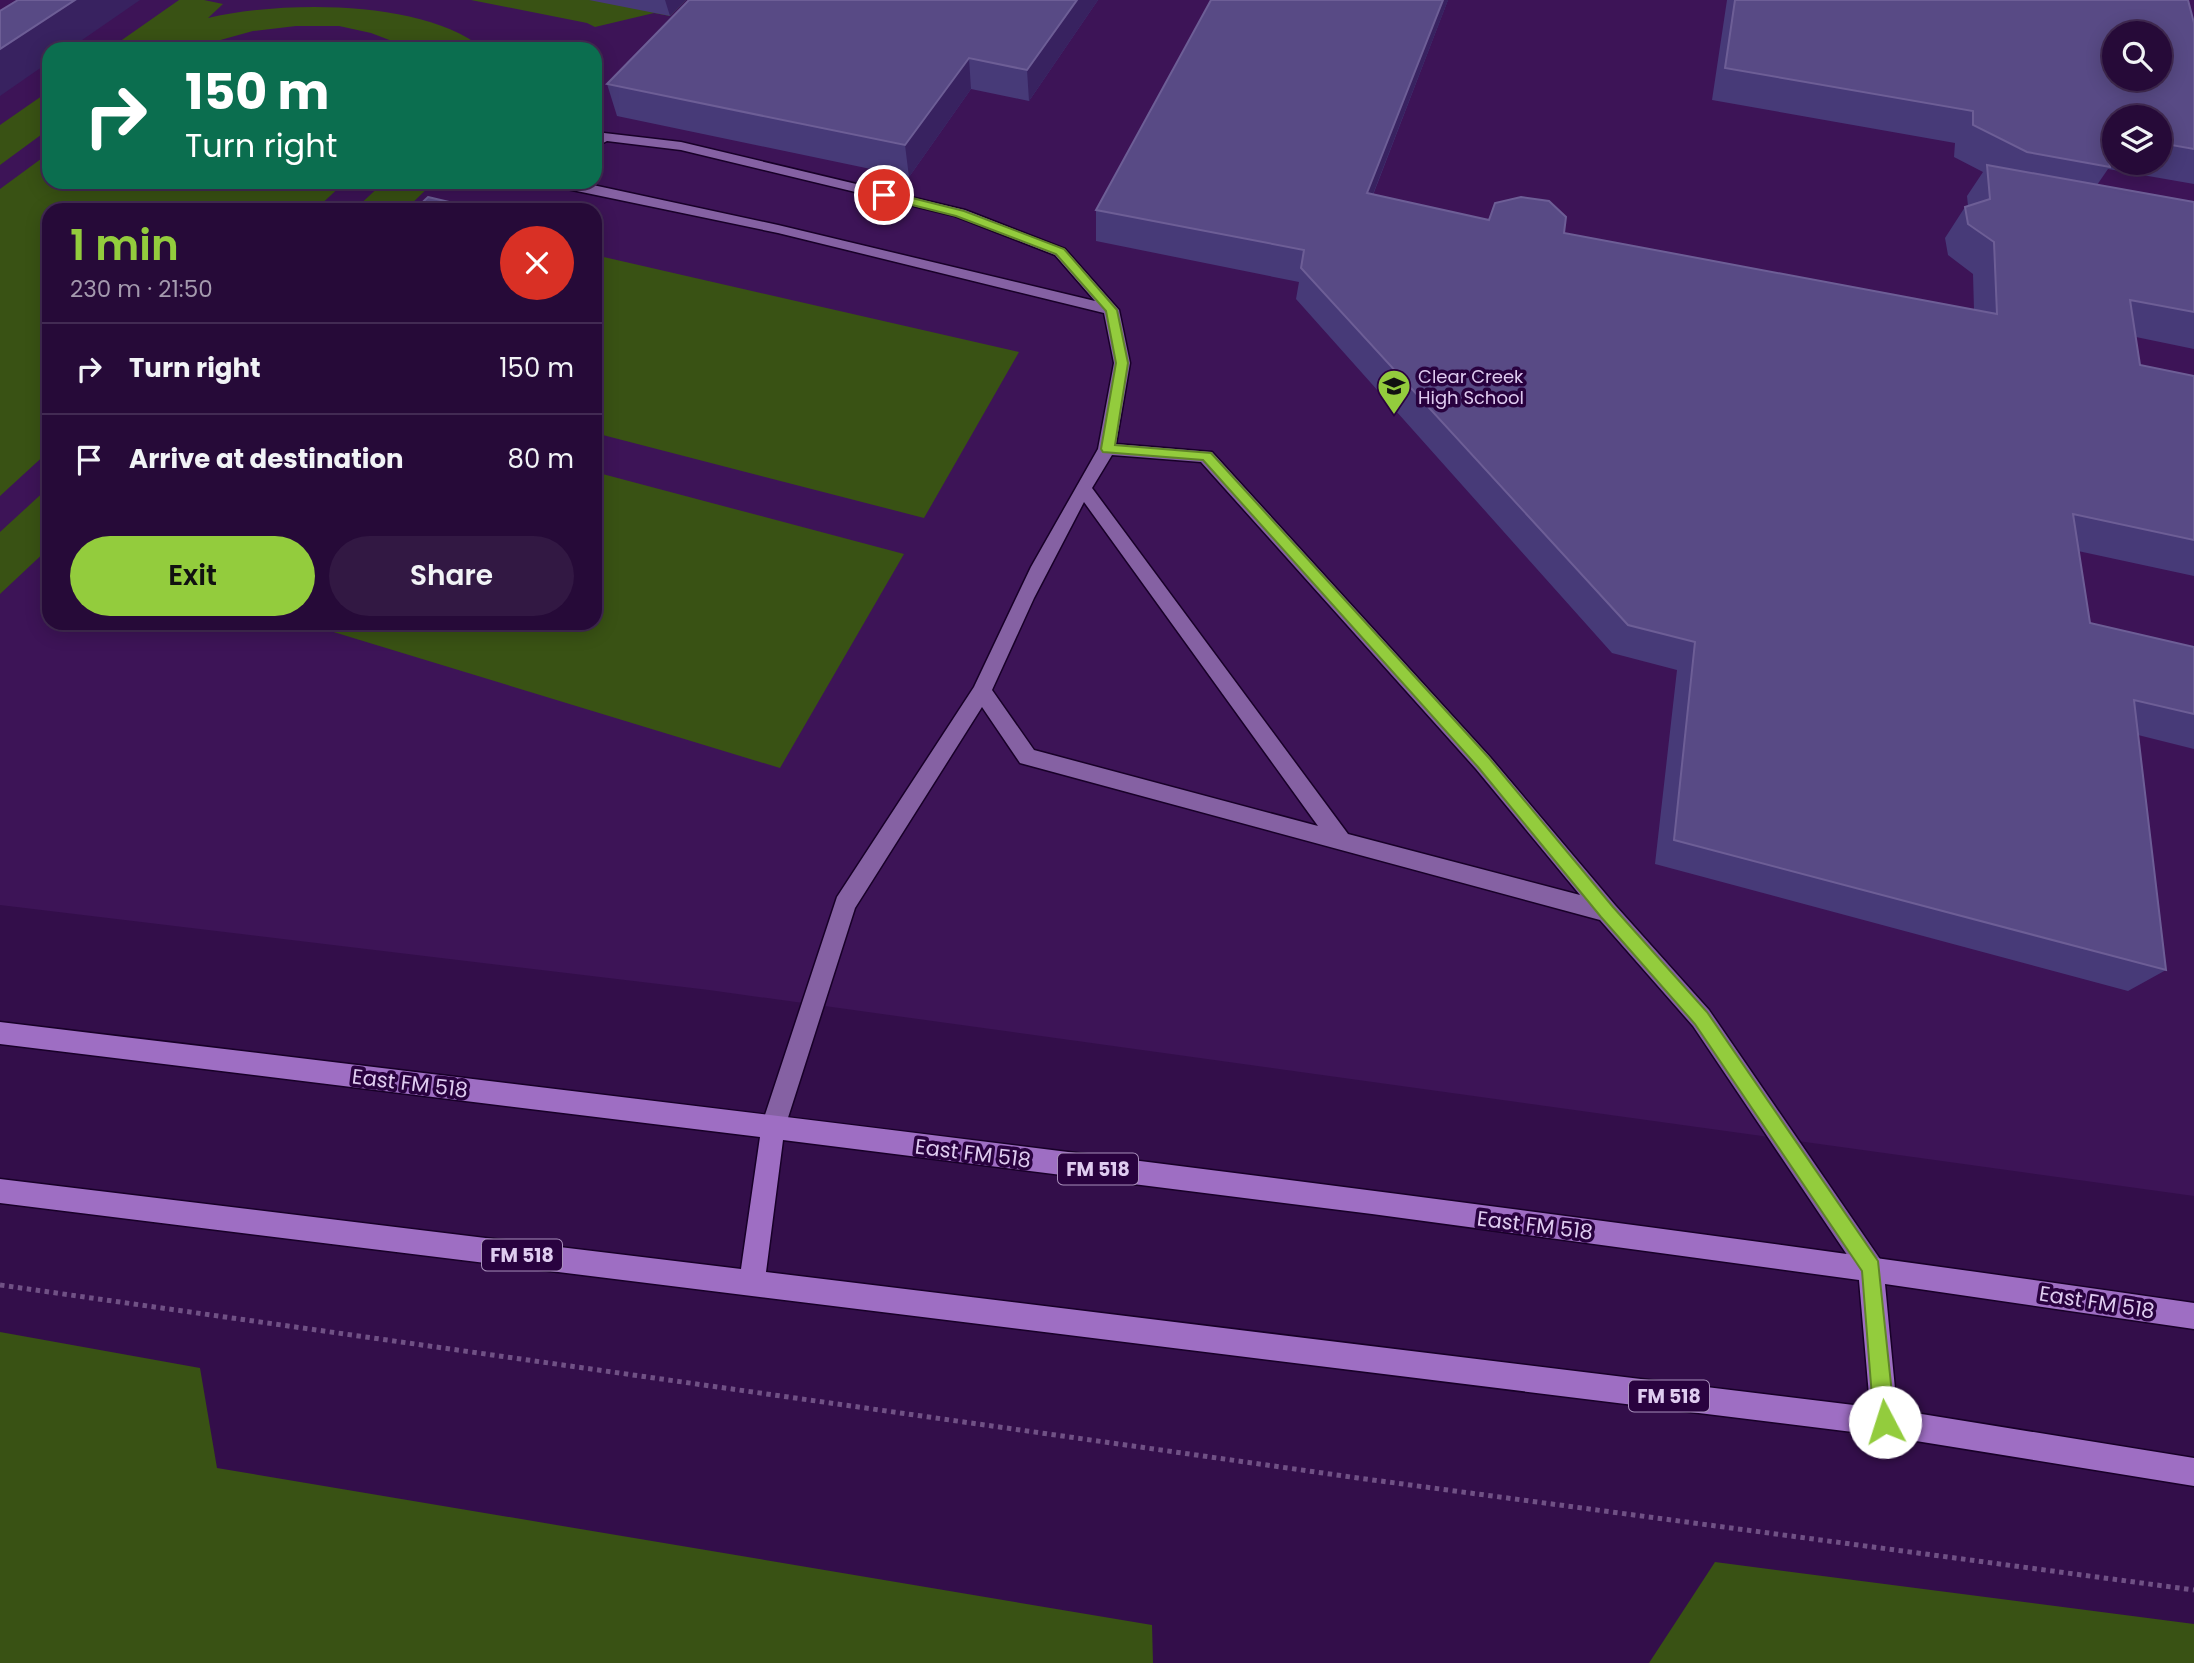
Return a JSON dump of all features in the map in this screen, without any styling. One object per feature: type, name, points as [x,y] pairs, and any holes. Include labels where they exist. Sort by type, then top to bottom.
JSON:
[{"type":"main road","name":"East FM 518","points":[[0,1033],[773,1127],[1871,1268],[2194,1317]]},
{"type":"main road","points":[[752,1283],[773,1127]]},
{"type":"main road","name":"FM 518","points":[[0,1191],[1885,1422],[2194,1472]]},
{"type":"main road","points":[[1871,1268],[1885,1422]]},
{"type":"lane","points":[[602,138],[681,146],[960,213],[1060,252],[1111,310],[1122,363],[1107,449],[1016,613],[982,691],[845,904],[773,1127]]},
{"type":"lane","points":[[586,189],[778,229],[1111,310]]},
{"type":"lane","points":[[1107,449],[1206,456],[1483,763],[1607,912],[1701,1018],[1871,1268]]},
{"type":"lane","points":[[1083,488],[1342,842]]},
{"type":"lane","points":[[982,691],[1027,757],[1607,912]]},
{"type":"path","points":[[0,1285],[1358,1478],[2194,1590]]},
{"type":"shaded area","name":"Clear Creek High School","points":[[0,0],[2194,0],[2194,1196],[709,990],[0,905]]},
{"type":"green space","points":[[179,0],[204,0],[223,4],[208,18],[276,8],[353,8],[427,21],[473,42],[395,42],[371,33],[339,26],[296,26],[253,31],[213,42],[119,42]]},
{"type":"green space","points":[[471,0],[686,0],[670,16],[654,13],[595,27],[587,23]]},
{"type":"green space","points":[[42,96],[42,134],[0,165],[0,125]]},
{"type":"green space","points":[[42,158],[42,189],[338,189],[322,203],[42,203],[42,457],[0,496],[0,189]]},
{"type":"green space","points":[[376,189],[427,189],[412,203],[362,203]]},
{"type":"green space","points":[[602,257],[1019,352],[924,518],[602,435]]},
{"type":"green space","points":[[602,474],[904,554],[780,768],[327,630],[602,630]]},
{"type":"green space","points":[[42,493],[42,555],[0,594],[0,532]]},
{"type":"green space","points":[[0,1332],[200,1368],[217,1468],[1152,1625],[1153,1663],[0,1663]]},
{"type":"green space","points":[[1715,1562],[2194,1624],[2194,1663],[1649,1663]]},
{"type":"building","points":[[18,0],[75,0],[0,49],[0,11]]},
{"type":"building","points":[[689,0],[1077,0],[1027,70],[969,58],[905,145],[607,84]]},
{"type":"building","points":[[1211,0],[1443,0],[1367,193],[1489,220],[1495,203],[1521,197],[1549,201],[1566,217],[1564,233],[1997,314],[1994,242],[1968,224],[1965,207],[1990,199],[1987,165],[2194,202],[2194,312],[2130,300],[2140,365],[2194,376],[2194,540],[2073,514],[2090,623],[2194,647],[2194,714],[2134,700],[2166,970],[1674,840],[1695,642],[1628,625],[1301,268],[1304,250],[1096,210]]},
{"type":"building","points":[[1735,0],[2188,0],[2194,23],[2194,149],[2172,145],[2172,105],[2102,105],[2102,166],[2027,152],[1973,125],[1973,111],[1725,68]]},
{"type":"building","points":[[428,197],[453,203],[422,203]]},
{"type":"place","name":"Clear Creek High School","points":[[1394,416]]},
{"type":"route","points":[[884,195],[960,213],[1060,252],[1111,310],[1122,363],[1107,449],[1206,456],[1483,763],[1607,912],[1701,1018],[1871,1268],[1885,1422]]}]
